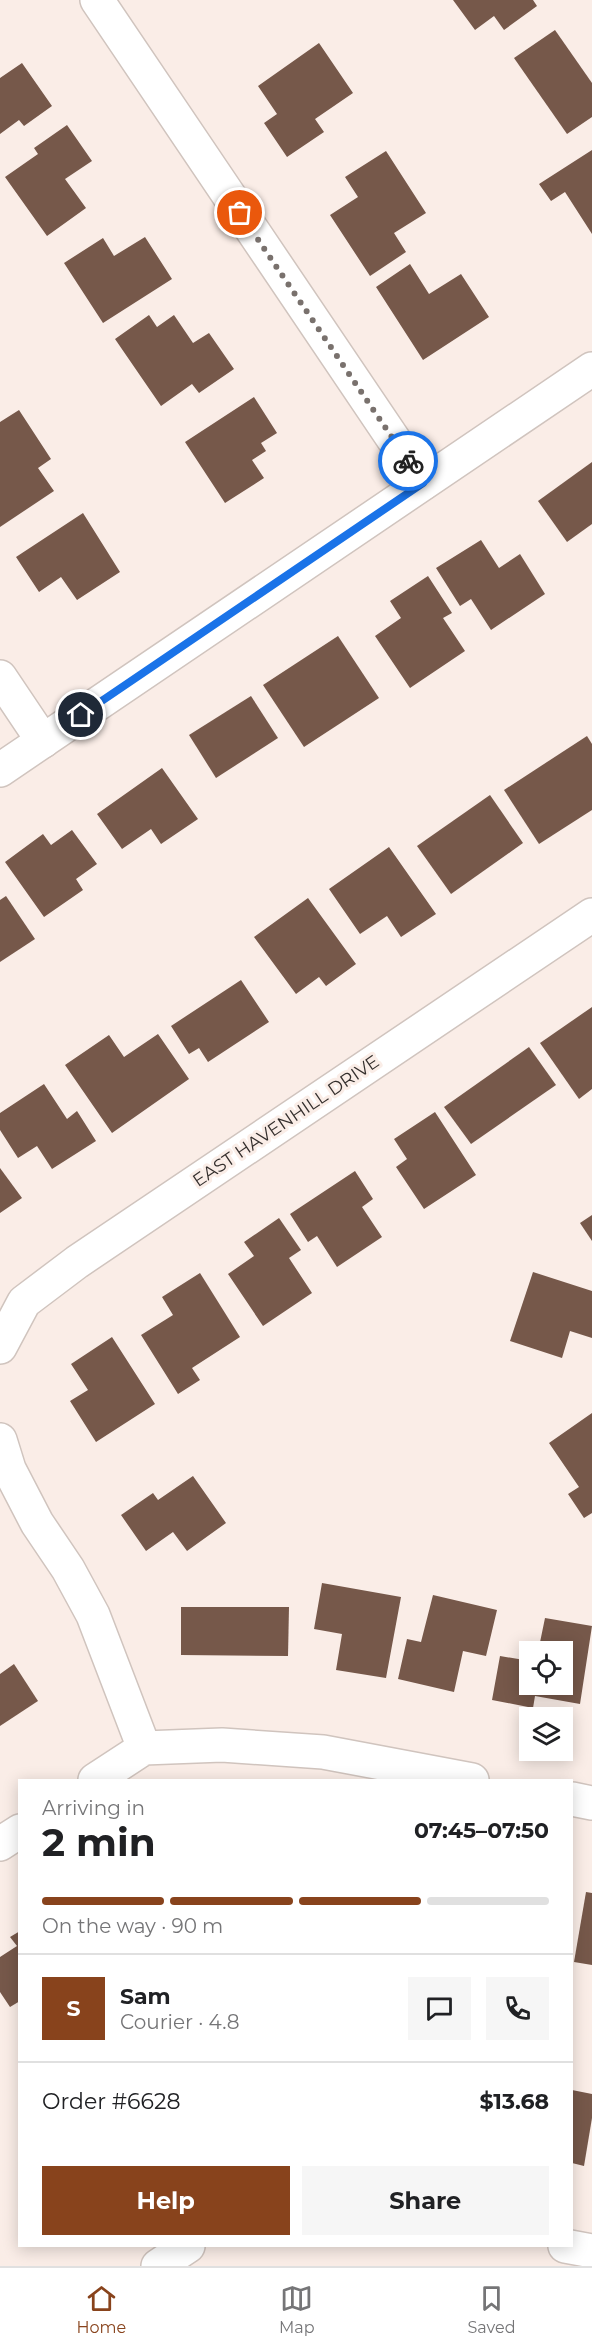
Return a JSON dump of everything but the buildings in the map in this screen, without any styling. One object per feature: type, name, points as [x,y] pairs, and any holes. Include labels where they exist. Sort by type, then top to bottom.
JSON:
[{"type":"street","points":[[97,0],[423,483]]},
{"type":"street","points":[[0,770],[592,369]]},
{"type":"street","points":[[0,677],[43,741]]},
{"type":"street","name":"EAST HAVENHILL DRIVE","points":[[0,1347],[24,1302],[77,1262],[592,915]]},
{"type":"street","points":[[0,1440],[9,1469],[37,1523],[68,1569],[93,1615],[144,1748]]},
{"type":"street","points":[[97,1779],[144,1748],[222,1745],[323,1752],[467,1779]]},
{"type":"street","points":[[573,1799],[592,1803]]},
{"type":"street","points":[[0,1844],[18,1832]]},
{"type":"street","points":[[158,2266],[186,2247]]},
{"type":"street","points":[[570,2247],[592,2251]]},
{"type":"way so far","points":[[240,213],[408,461]]},
{"type":"route","points":[[81,715],[423,483],[408,461]]}]
